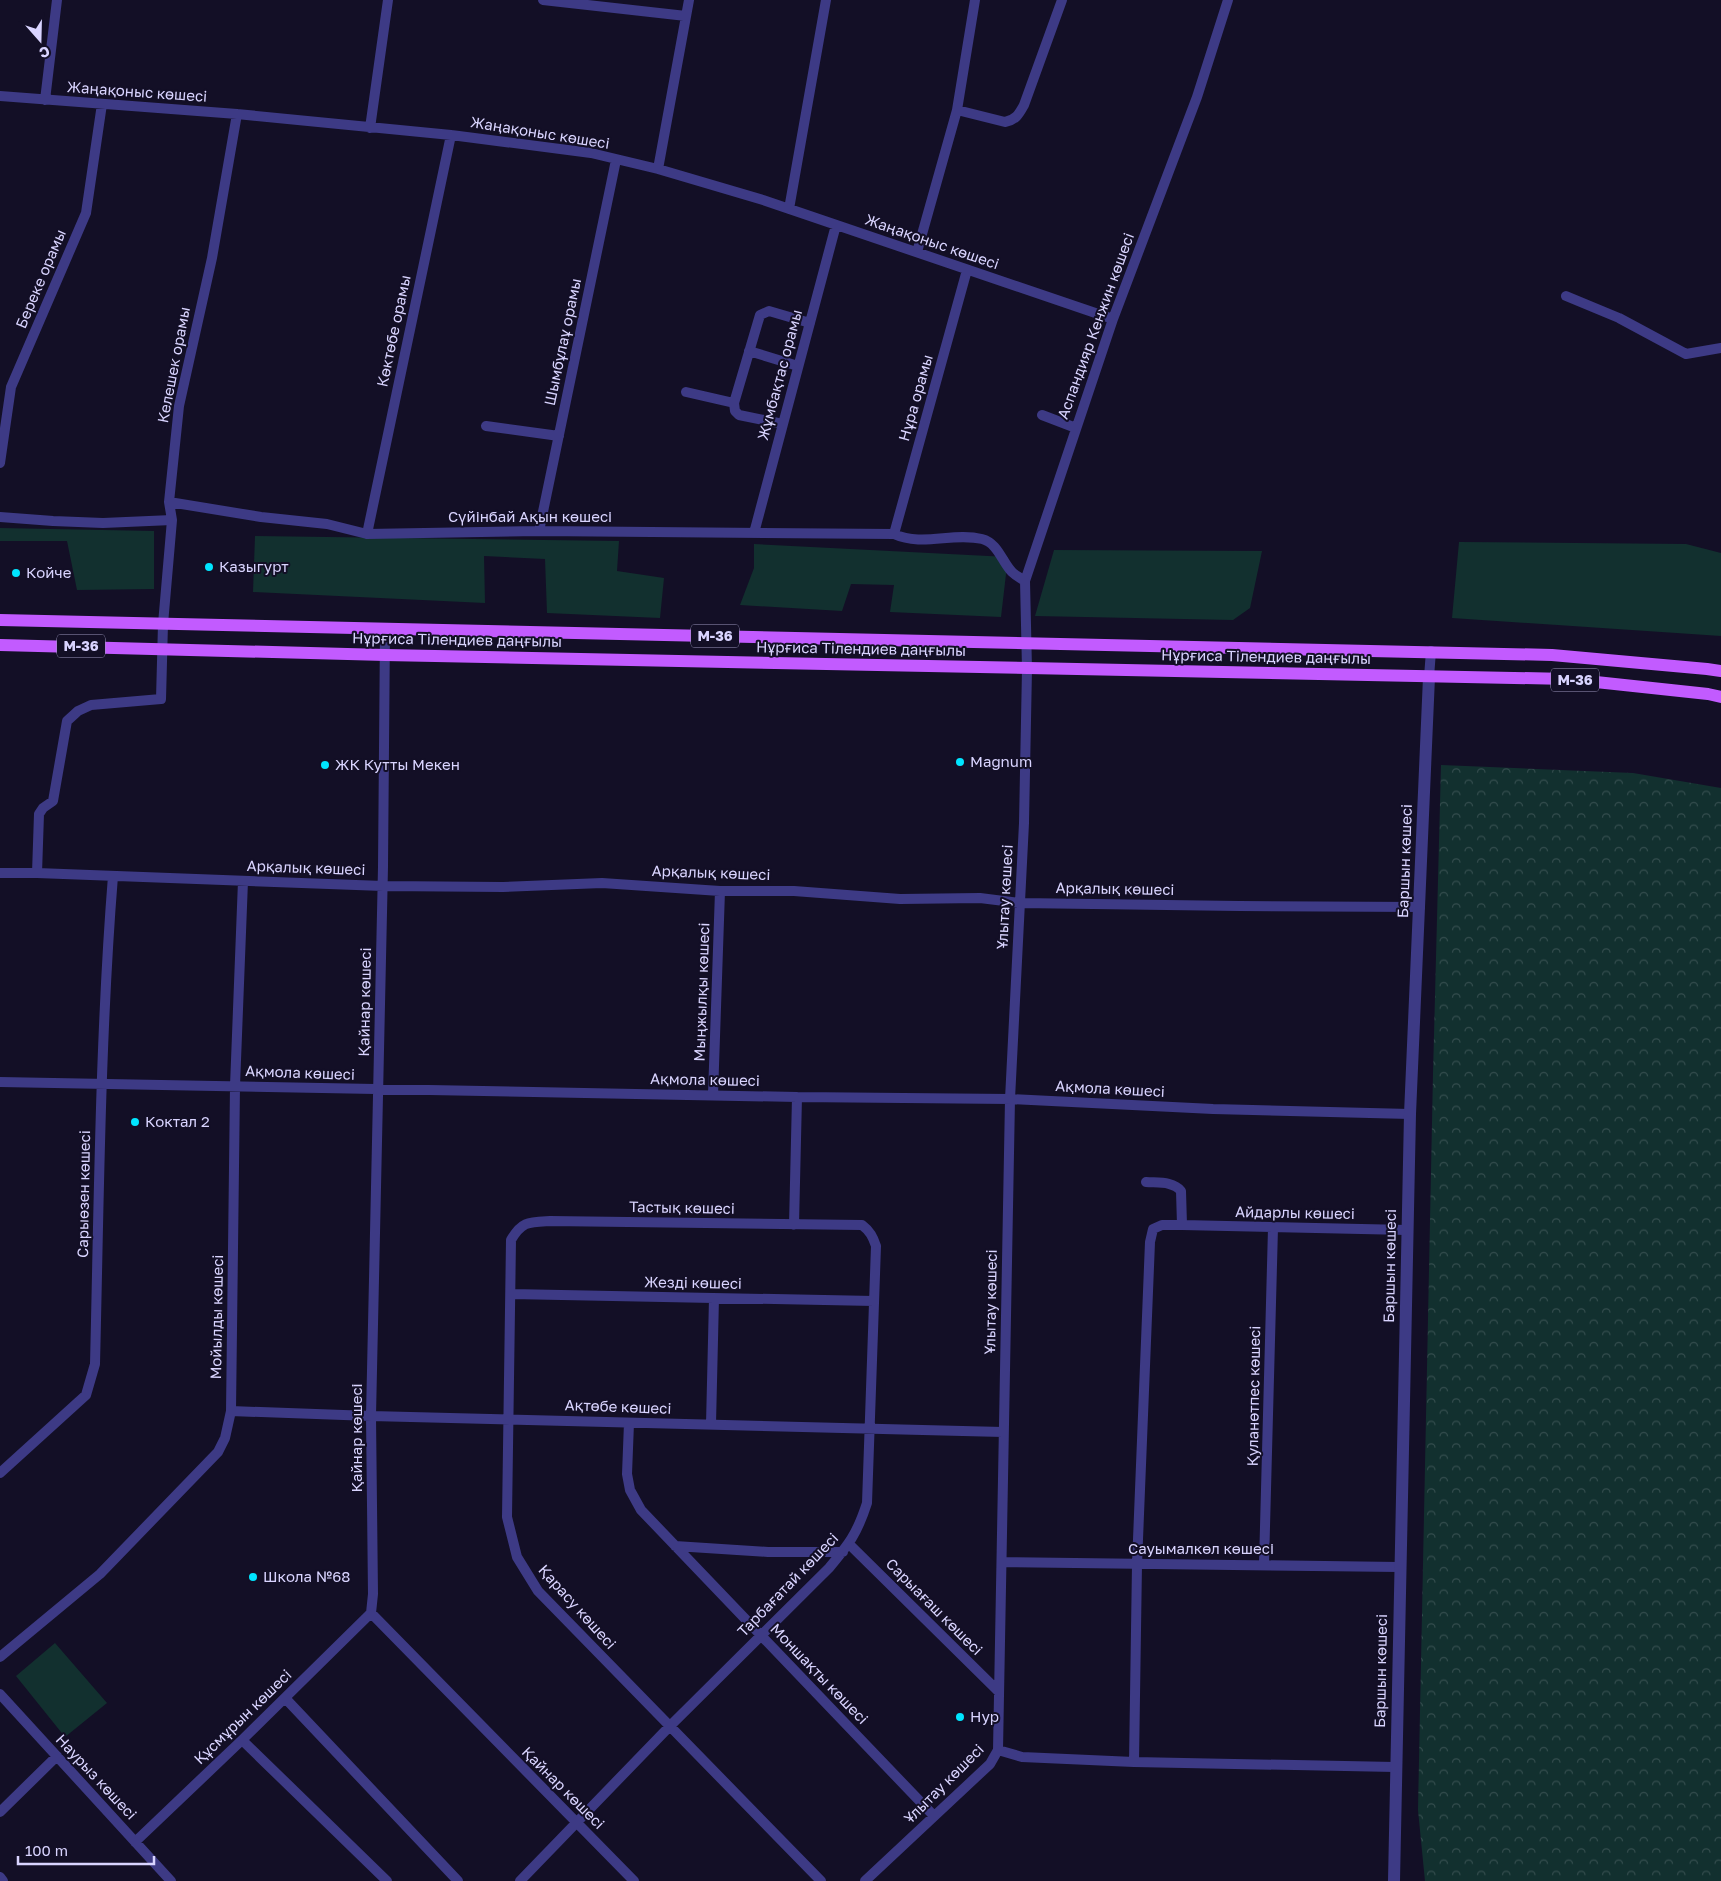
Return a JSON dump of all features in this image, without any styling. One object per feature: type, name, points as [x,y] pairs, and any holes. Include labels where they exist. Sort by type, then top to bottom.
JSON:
[{"type":"main road","name":"Нұрғиса Тілендиев даңғылы","points":[[0,620],[1431,651],[1552,655],[1721,671]]},
{"type":"main road","name":"Нұрғиса Тілендиев даңғылы","points":[[0,644],[386,655],[1568,679],[1721,697]]},
{"type":"street","points":[[45,100],[57,0]]},
{"type":"street","points":[[370,128],[388,0]]},
{"type":"street","points":[[542,0],[686,16]]},
{"type":"street","points":[[658,169],[689,0]]},
{"type":"street","points":[[788,209],[826,0]]},
{"type":"street","points":[[917,252],[957,110],[975,0]]},
{"type":"street","points":[[957,110],[1005,122],[1012,121],[1017,117],[1024,105],[1062,0]]},
{"type":"street","name":"Аспандияр Кенжин көшесі","points":[[1027,669],[1025,581],[1113,319],[1197,97],[1228,0]]},
{"type":"street","name":"Жаңақоныс көшесі","points":[[0,96],[237,114],[451,135],[591,153],[658,169],[788,209],[1113,319]]},
{"type":"street","name":"Береке орамы","points":[[0,463],[11,387],[86,213],[102,104]]},
{"type":"street","name":"Келешек орамы","points":[[163,624],[172,520],[169,502],[179,406],[212,258],[237,114]]},
{"type":"street","name":"Көктөбе орамы","points":[[368,534],[451,135]]},
{"type":"street","name":"Шымбұлаұ орамы","points":[[539,531],[616,160]]},
{"type":"street","name":"Жұмбақтас орамы","points":[[754,533],[836,225]]},
{"type":"street","name":"Нұра орамы","points":[[894,534],[967,270]]},
{"type":"street","points":[[1566,296],[1619,318],[1686,354],[1721,348]]},
{"type":"street","points":[[783,424],[739,415],[735,411],[734,403],[760,314],[769,311],[810,323]]},
{"type":"street","points":[[749,351],[798,366]]},
{"type":"street","points":[[686,392],[734,403]]},
{"type":"street","points":[[1042,415],[1076,428]]},
{"type":"street","points":[[486,426],[558,436]]},
{"type":"street","name":"Сүйінбай Ақын көшесі","points":[[169,502],[261,517],[327,524],[368,534],[539,531],[894,534],[912,540],[982,539],[994,546],[1012,572],[1025,581]]},
{"type":"street","points":[[0,517],[103,523],[172,520]]},
{"type":"street","points":[[37,873],[39,814],[43,808],[53,801],[67,721],[84,706],[161,699],[163,624]]},
{"type":"street","name":"Қайнар көшесі","points":[[386,629],[383,886],[371,1416],[373,1594],[371,1613],[634,1881]]},
{"type":"street","name":"Баршын көшесі","points":[[1394,1881],[1399,1567],[1410,1114],[1431,651]]},
{"type":"street","name":"Ұлытау көшесі","points":[[865,1881],[990,1764],[998,1750],[1010,1099],[1020,902],[1027,669]]},
{"type":"street","name":"Арқалық көшесі","points":[[0,874],[37,873],[383,886],[503,887],[602,883],[720,891],[794,892],[900,899],[980,898],[1020,902],[1420,907]]},
{"type":"street","name":"Сарыөзен көшесі","points":[[0,1473],[86,1394],[95,1364],[102,1084],[107,953],[113,876]]},
{"type":"street","name":"Мойылды көшесі","points":[[0,1657],[100,1574],[218,1452],[225,1438],[231,1411],[234,1086],[243,881]]},
{"type":"street","name":"Мыңжылқы көшесі","points":[[713,1095],[720,891]]},
{"type":"street","name":"Ақмола көшесі","points":[[0,1082],[379,1090],[1010,1099],[1213,1109],[1410,1114]]},
{"type":"street","points":[[794,1225],[797,1097]]},
{"type":"street","points":[[1146,1182],[1174,1184],[1178,1187],[1181,1192],[1182,1225]]},
{"type":"street","name":"Тастық көшесі","points":[[511,1240],[518,1227],[532,1222],[862,1225]]},
{"type":"street","name":"Тарбағатай көшесі","points":[[520,1881],[669,1726],[829,1568],[846,1548],[859,1528],[867,1503],[876,1246],[868,1230],[862,1225]]},
{"type":"street","name":"Айдарлы көшесі","points":[[1137,1564],[1150,1242],[1153,1229],[1162,1225],[1182,1225],[1407,1230]]},
{"type":"street","name":"Қуланөтпес көшесі","points":[[1264,1564],[1273,1228]]},
{"type":"street","name":"Қарасу көшесі","points":[[511,1240],[508,1517],[517,1557],[538,1591],[821,1881]]},
{"type":"street","name":"Жезді көшесі","points":[[511,1294],[874,1301]]},
{"type":"street","points":[[711,1424],[714,1298]]},
{"type":"street","name":"Ақтөбе көшесі","points":[[231,1411],[1004,1432]]},
{"type":"street","name":"Моншақты көшесі","points":[[630,1423],[627,1474],[630,1490],[641,1510],[934,1816]]},
{"type":"street","points":[[675,1546],[768,1552],[846,1548]]},
{"type":"street","name":"Сарыағаш көшесі","points":[[846,1548],[999,1692]]},
{"type":"street","name":"Сауымалкөл көшесі","points":[[1002,1562],[1399,1567]]},
{"type":"street","points":[[1134,1762],[1137,1564]]},
{"type":"street","name":"Құсмұрын көшесі","points":[[135,1842],[371,1613]]},
{"type":"street","name":"Наурыз көшесі","points":[[0,1694],[171,1881]]},
{"type":"street","points":[[285,1698],[458,1881]]},
{"type":"street","points":[[242,1740],[387,1881]]},
{"type":"street","points":[[998,1750],[1022,1757],[1134,1762],[1395,1767]]},
{"type":"street","points":[[0,1812],[56,1756]]},
{"type":"street","points":[[0,1877],[3,1881]]},
{"type":"green space","points":[[0,528],[154,531],[154,589],[77,590],[67,541],[0,541]]},
{"type":"green space","points":[[255,536],[619,541],[617,571],[664,578],[660,618],[547,613],[545,559],[484,556],[485,603],[253,592]]},
{"type":"green space","points":[[1459,542],[1686,544],[1721,553],[1721,636],[1452,618]]},
{"type":"green space","points":[[754,544],[1008,557],[1001,617],[890,612],[894,585],[851,584],[842,611],[740,605],[754,568]]},
{"type":"green space","points":[[1054,550],[1262,551],[1250,608],[1233,620],[1035,616]]},
{"type":"green space","points":[[1441,765],[1633,773],[1721,788],[1721,1881],[1425,1881],[1418,1810]]},
{"type":"green space","points":[[55,1643],[107,1703],[65,1737],[16,1676]]},
{"type":"place","name":"Казыгурт","points":[[209,567]]},
{"type":"place","name":"Койче","points":[[16,573]]},
{"type":"place","name":"Magnum","points":[[960,762]]},
{"type":"place","name":"ЖК Кутты Мекен","points":[[325,765]]},
{"type":"place","name":"Коктал 2","points":[[135,1122]]},
{"type":"place","name":"Школа №68","points":[[253,1577]]},
{"type":"place","name":"Нур","points":[[960,1717]]}]
